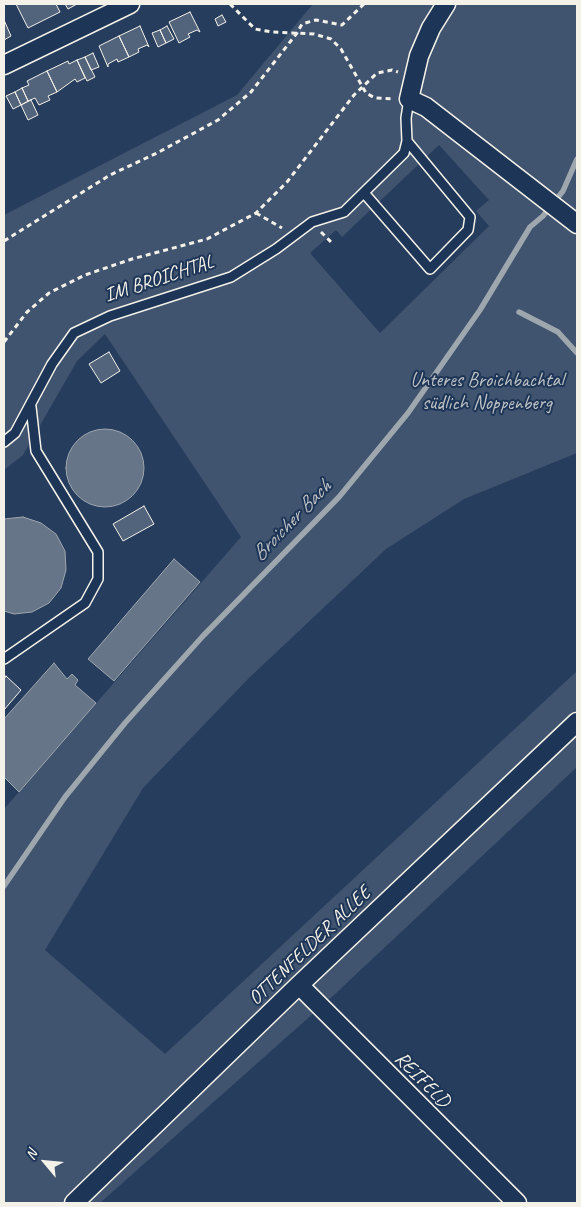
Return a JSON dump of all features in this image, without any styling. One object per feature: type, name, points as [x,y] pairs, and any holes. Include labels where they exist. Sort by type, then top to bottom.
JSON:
[{"type":"street","points":[[4,65],[130,4]]},
{"type":"street","points":[[446,4],[431,28],[419,56],[409,99],[426,107],[577,224]]},
{"type":"street","name":"OTTENFELDER ALLEE","points":[[74,1203],[577,722]]},
{"type":"street","name":"REIFELD","points":[[300,985],[517,1203]]},
{"type":"lane","points":[[365,194],[430,269],[468,230],[470,217],[407,141],[406,118],[409,99]]},
{"type":"lane","name":"IM BROICHTAL","points":[[4,442],[15,433],[52,364],[74,333],[110,316],[231,277],[276,249],[312,222],[344,212],[365,194],[404,153],[407,141]]},
{"type":"lane","points":[[4,659],[86,603],[98,579],[98,552],[36,451],[30,407]]},
{"type":"path","points":[[230,4],[254,29],[314,34],[331,40],[341,48],[366,94],[375,98]]},
{"type":"path","points":[[4,241],[110,175],[157,153],[218,120],[251,92],[302,24],[316,20],[342,25],[364,4]]},
{"type":"path","points":[[4,342],[27,312],[56,290],[100,270],[206,239],[256,213],[287,182],[362,87],[377,73],[392,70],[413,77]]},
{"type":"path","points":[[256,213],[288,231]]},
{"type":"green space","name":"Unteres Broichbachtal südlich Noppenberg","points":[[313,4],[577,4],[577,453],[464,499],[386,549],[249,678],[143,788],[45,950],[165,1054],[577,671],[577,767],[334,995],[100,1203],[4,1203],[4,809],[241,537],[105,334],[77,361],[23,455],[4,470],[4,215],[237,95]],"holes":[[[439,145],[489,200],[476,211],[489,226],[380,333],[310,253],[336,230],[342,237]]]},
{"type":"shaded area","points":[[105,429],[120,432],[133,440],[141,453],[144,468],[141,483],[133,496],[120,504],[105,507],[90,504],[77,496],[69,483],[66,468],[69,453],[77,440],[90,432]]},
{"type":"shaded area","points":[[23,517],[41,523],[56,534],[65,551],[66,570],[61,588],[49,603],[32,612],[14,614],[4,611],[4,519]]},
{"type":"shaded area","points":[[174,559],[200,582],[114,681],[88,659]]},
{"type":"shaded area","points":[[54,663],[67,679],[72,674],[78,680],[75,685],[96,703],[19,792],[4,777],[4,719]]},
{"type":"building","points":[[16,4],[56,4],[60,12],[28,28]]},
{"type":"building","points":[[65,4],[77,4],[68,9]]},
{"type":"building","points":[[190,12],[200,32],[197,30],[188,34],[190,37],[179,43],[169,22]]},
{"type":"building","points":[[222,15],[226,22],[218,26],[215,19]]},
{"type":"building","points":[[4,20],[11,36],[4,40]]},
{"type":"building","points":[[140,26],[149,47],[147,45],[138,49],[139,52],[129,57],[119,36]]},
{"type":"building","points":[[167,26],[174,39],[166,43],[160,30]]},
{"type":"building","points":[[160,30],[166,43],[158,47],[152,33]]},
{"type":"building","points":[[119,36],[129,57],[118,62],[117,59],[108,64],[108,67],[99,46]]},
{"type":"building","points":[[93,53],[99,67],[91,70],[85,57]]},
{"type":"building","points":[[85,57],[95,77],[87,81],[77,60]]},
{"type":"building","points":[[77,60],[85,78],[77,82],[75,79],[57,92],[47,71],[68,61],[69,64]]},
{"type":"building","points":[[47,71],[57,92],[48,96],[50,100],[39,105],[35,98],[28,101],[22,88],[29,85],[27,81]]},
{"type":"building","points":[[22,88],[28,101],[21,105],[15,92]]},
{"type":"building","points":[[15,92],[21,105],[13,109],[6,96]]},
{"type":"building","points":[[31,100],[38,115],[28,120],[21,105]]},
{"type":"building","points":[[109,352],[120,371],[101,383],[89,364]]},
{"type":"building","points":[[144,506],[154,524],[123,541],[113,524]]},
{"type":"building","points":[[6,676],[21,690],[4,710],[4,679]]},
{"type":"waterway","name":"Broicher Bach","points":[[4,886],[65,797],[125,723],[202,637],[339,497],[408,413],[480,310],[530,227],[543,216],[563,191],[577,159]]},
{"type":"waterway","points":[[519,312],[558,332],[577,353]]}]
